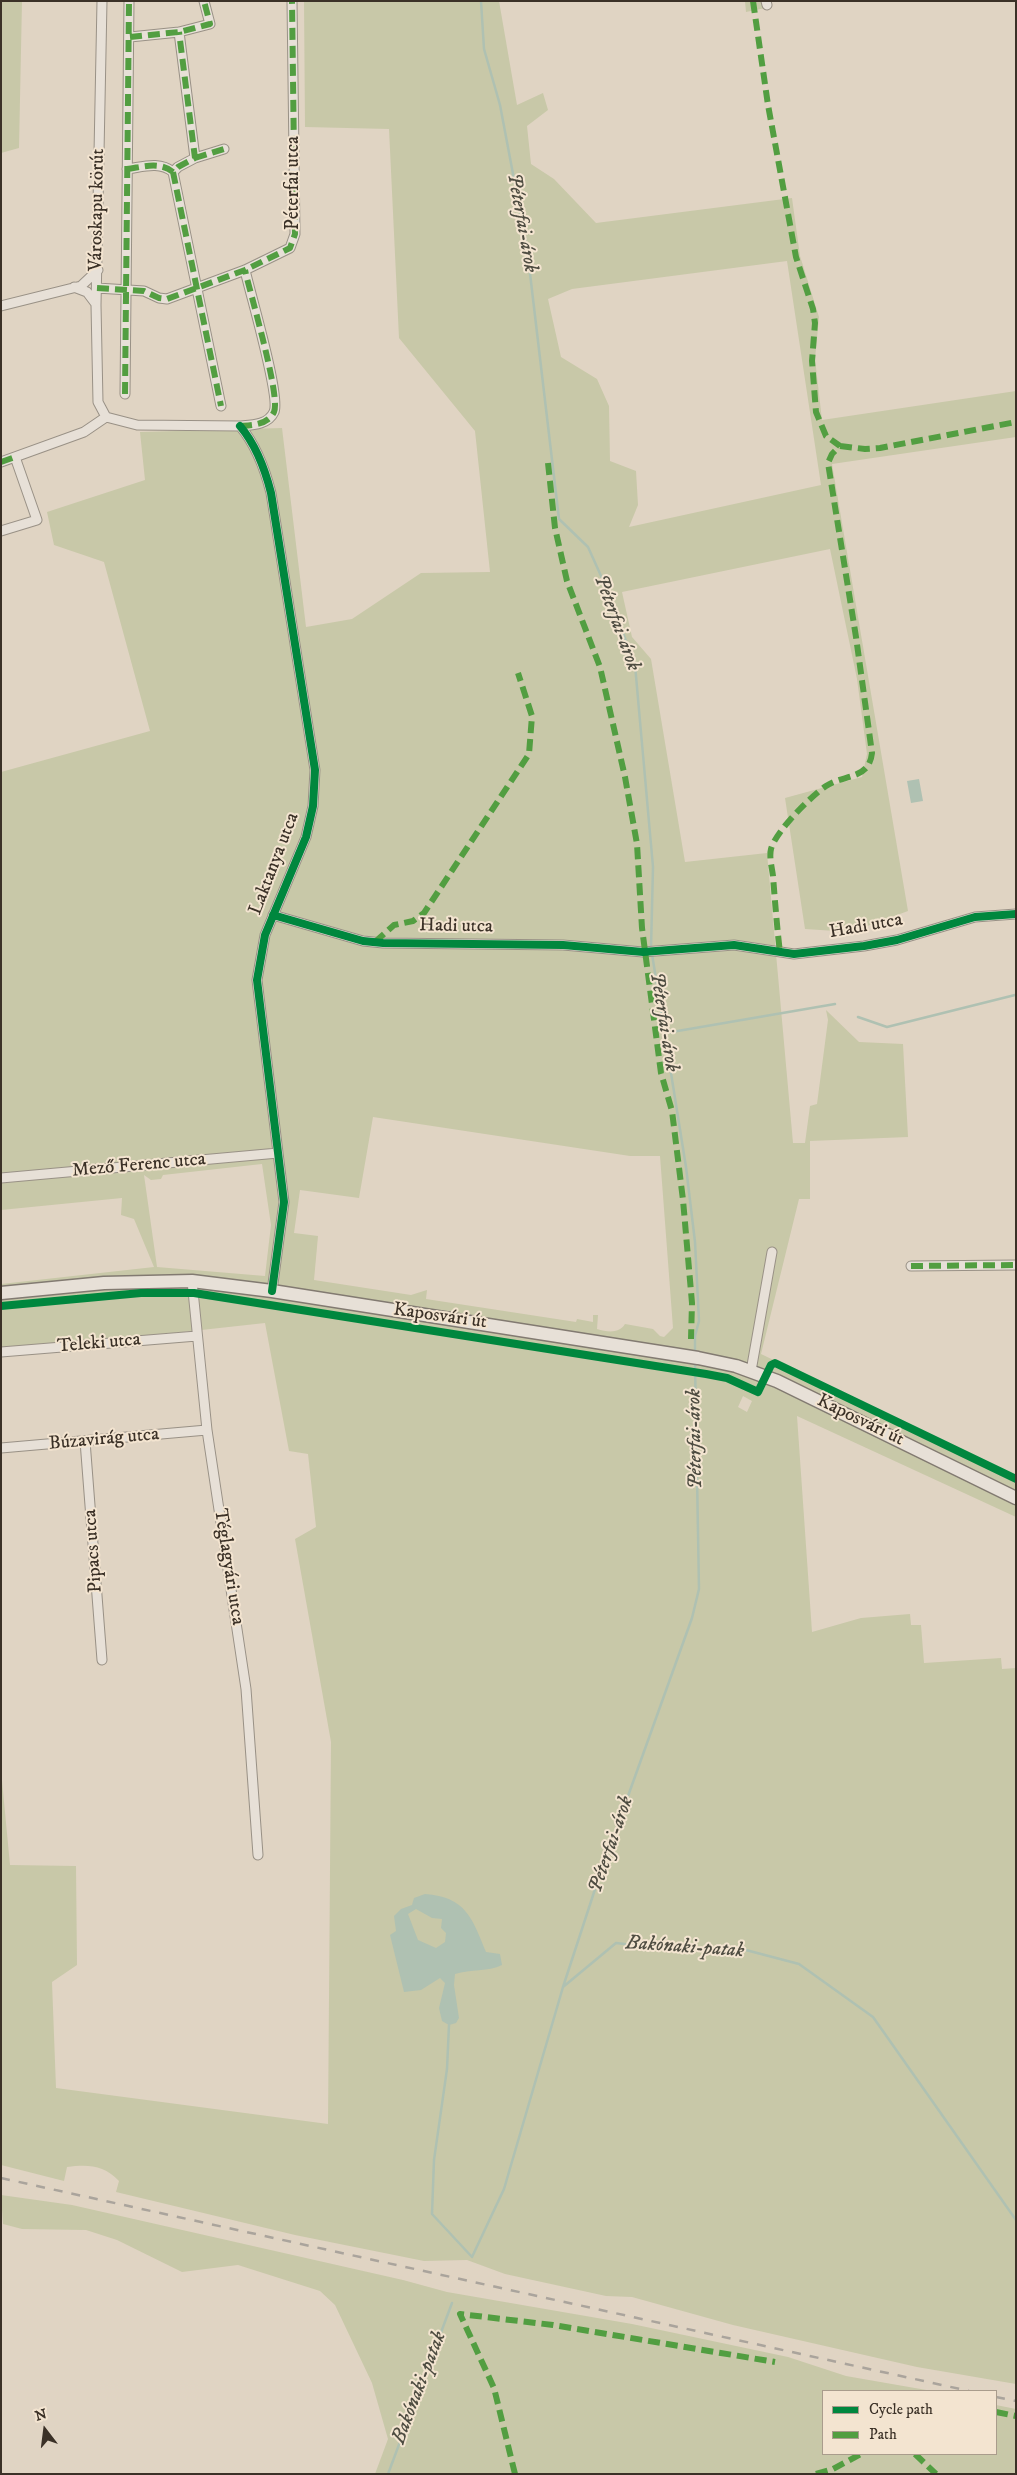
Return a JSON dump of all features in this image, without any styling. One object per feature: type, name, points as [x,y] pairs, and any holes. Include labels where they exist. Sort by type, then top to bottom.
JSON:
[{"type":"main road","name":"Kaposvári út","points":[[192,1281],[272,1291],[693,1357],[751,1371],[810,1397],[1016,1498]]},
{"type":"main road","points":[[1,1293],[112,1283],[192,1281]]},
{"type":"street","name":"Városkapu körút","points":[[102,1],[96,305],[98,402],[106,417]]},
{"type":"street","points":[[125,394],[129,1]]},
{"type":"street","points":[[130,37],[178,32],[210,24],[204,1]]},
{"type":"street","name":"Péterfai utca","points":[[97,288],[144,291],[163,299],[245,270],[286,251],[294,239],[292,1]]},
{"type":"street","points":[[178,32],[195,158]]},
{"type":"street","points":[[173,172],[178,167],[195,158],[224,149]]},
{"type":"street","points":[[127,169],[157,165],[164,166],[173,172],[221,406]]},
{"type":"street","points":[[1,306],[74,287],[87,282],[98,270]]},
{"type":"street","points":[[1,462],[84,432],[106,417],[137,425],[240,426],[260,423],[272,415],[275,407],[272,383],[245,270]]},
{"type":"street","points":[[74,287],[87,292],[96,305]]},
{"type":"street","name":"Laktanya utca","points":[[240,426],[254,447],[266,474],[271,493],[315,770],[313,806],[306,836],[262,946],[257,980],[278,1153],[283,1214],[272,1291]]},
{"type":"street","points":[[1,531],[37,520],[15,456]]},
{"type":"street","name":"Hadi utca","points":[[273,915],[363,941],[375,942],[563,945],[643,952],[660,952],[710,945],[734,945],[780,953],[817,952],[897,940],[975,917],[1016,914]]},
{"type":"street","name":"Mező Ferenc utca","points":[[1,1178],[278,1153]]},
{"type":"street","points":[[751,1371],[772,1252]]},
{"type":"street","points":[[911,1266],[1016,1265]]},
{"type":"street","name":"Téglagyári utca","points":[[192,1281],[207,1430],[246,1689],[258,1854]]},
{"type":"street","name":"Teleki utca","points":[[1,1352],[197,1336]]},
{"type":"street","name":"Búzavirág utca","points":[[1,1448],[207,1430]]},
{"type":"street","name":"Pipacs utca","points":[[85,1442],[102,1660]]},
{"type":"shaded area","points":[[1,1],[22,1],[19,148],[1,153]]},
{"type":"shaded area","points":[[304,1],[499,1],[517,105],[543,93],[548,110],[527,126],[531,164],[554,179],[596,223],[792,198],[800,256],[819,317],[815,359],[822,420],[1016,391],[1016,437],[832,464],[908,911],[851,932],[805,929],[785,798],[862,777],[867,754],[857,679],[830,549],[622,592],[632,637],[651,659],[685,862],[767,853],[793,1143],[805,1143],[810,1106],[817,1104],[828,1020],[826,1010],[859,1042],[903,1044],[908,1137],[810,1141],[810,1199],[799,1199],[761,1354],[1016,1476],[1016,1517],[797,1416],[812,1632],[861,1618],[910,1614],[911,1625],[921,1625],[924,1663],[1001,1658],[1002,1669],[1016,1668],[1016,2384],[917,2367],[733,2325],[632,2297],[606,2296],[505,2274],[467,2260],[424,2261],[295,2235],[116,2192],[119,2181],[108,2172],[95,2167],[67,2167],[64,2181],[1,2165],[1,1770],[10,1865],[76,1866],[77,1965],[52,1982],[56,2088],[328,2124],[331,1742],[295,1539],[316,1527],[308,1454],[289,1451],[265,1323],[1,1352],[1,1284],[154,1267],[134,1219],[121,1215],[122,1198],[1,1210],[1,772],[150,731],[104,562],[54,545],[47,512],[145,480],[140,432],[282,428],[306,627],[352,619],[421,573],[490,572],[475,431],[399,338],[389,129],[305,127]],"holes":[[[787,261],[821,485],[629,527],[638,505],[636,471],[610,461],[609,406],[597,379],[561,357],[548,299],[572,289]],[[373,1117],[630,1156],[660,1156],[673,1328],[664,1337],[660,1336],[653,1329],[625,1324],[616,1331],[605,1331],[597,1329],[598,1315],[593,1315],[593,1322],[577,1319],[576,1322],[426,1299],[427,1290],[411,1295],[314,1280],[318,1236],[294,1233],[300,1190],[359,1198]],[[262,1164],[271,1225],[265,1276],[157,1267],[144,1175],[151,1180],[161,1179],[163,1175]],[[743,1396],[752,1401],[747,1412],[738,1407]]]},
{"type":"shaded area","points":[[745,1],[770,1],[770,7],[746,12]]},
{"type":"shaded area","points":[[919,779],[923,801],[911,803],[907,781]]},
{"type":"shaded area","points":[[425,1894],[439,1896],[459,1905],[471,1919],[486,1952],[500,1954],[502,1965],[491,1969],[455,1974],[454,1985],[459,2018],[456,2023],[449,2025],[442,2021],[439,2008],[445,1983],[440,1978],[421,1990],[404,1992],[390,1935],[396,1931],[394,1916],[401,1909],[412,1905],[414,1898]],"holes":[[[416,1909],[432,1918],[442,1919],[441,1928],[446,1933],[445,1942],[436,1948],[418,1940],[408,1914]]]},
{"type":"shaded area","points":[[1,2195],[72,2205],[403,2280],[447,2292],[632,2324],[788,2357],[846,2376],[926,2390],[822,2390],[822,2455],[997,2455],[997,2405],[1016,2409],[1016,2474],[375,2474],[388,2439],[372,2383],[335,2305],[320,2291],[238,2265],[182,2272],[117,2240],[86,2230],[22,2229],[3,2224]]},
{"type":"waterway","name":"Péterfai-árok","points":[[481,1],[484,49],[500,105],[527,248],[559,519],[588,547],[606,587],[635,665],[653,867],[651,948]]},
{"type":"waterway","name":"Péterfai-árok","points":[[652,954],[686,1167],[695,1242],[699,1321],[695,1336],[695,1355]]},
{"type":"waterway","points":[[858,1017],[887,1027],[1015,995]]},
{"type":"waterway","points":[[666,1033],[835,1004]]},
{"type":"waterway","name":"Péterfai-árok","points":[[563,1987],[600,1874],[692,1618],[699,1589],[695,1363]]},
{"type":"waterway","name":"Bakónaki-patak","points":[[449,2025],[447,2069],[434,2160],[432,2214],[472,2257],[504,2189],[563,1987],[616,1943],[678,1950],[742,1949],[799,1964],[873,2017],[1016,2220]]},
{"type":"waterway","name":"Bakónaki-patak","points":[[388,2474],[452,2303]]},
{"type":"railway","points":[[1,2178],[964,2390]]},
{"type":"railway","points":[[997,2397],[1016,2401]]},
{"type":"marked path","points":[[125,394],[129,1]]},
{"type":"marked path","points":[[130,37],[179,32],[210,24],[204,1]]},
{"type":"marked path","points":[[97,288],[144,291],[159,298],[167,299],[245,270],[290,248],[295,234],[292,1]]},
{"type":"marked path","points":[[753,1],[768,105],[796,257],[813,309],[815,323],[812,361],[816,412],[826,436],[840,446],[832,454],[828,463],[856,637],[872,753],[870,762],[861,772],[833,782],[811,798],[786,824],[774,842],[770,859],[780,953]]},
{"type":"marked path","points":[[127,169],[157,166],[173,172],[178,167],[195,158],[179,32]]},
{"type":"marked path","points":[[195,158],[224,149]]},
{"type":"marked path","points":[[173,172],[221,406]]},
{"type":"marked path","points":[[240,426],[259,424],[268,420],[274,412],[275,403],[264,344],[245,270]]},
{"type":"marked path","points":[[840,446],[865,449],[880,448],[1016,422]]},
{"type":"marked path","points":[[1,462],[15,457]]},
{"type":"marked path","points":[[548,463],[555,528],[567,581],[600,667],[625,777],[637,844],[642,928],[661,1073],[672,1111],[683,1200],[692,1303],[691,1339]]},
{"type":"marked path","points":[[375,942],[394,925],[413,921],[424,913],[529,754],[532,716],[518,673]]},
{"type":"marked path","points":[[911,1266],[1016,1265]]},
{"type":"marked path","points":[[515,2474],[494,2388],[460,2314],[553,2325],[775,2362]]},
{"type":"marked path","points":[[997,2412],[1016,2416]]},
{"type":"marked path","points":[[816,2474],[833,2469],[859,2455]]},
{"type":"marked path","points":[[916,2455],[936,2474]]},
{"type":"cycle path","points":[[240,426],[251,441],[259,458],[271,493],[315,770],[313,806],[306,837],[265,935],[257,980],[284,1202],[272,1291]]},
{"type":"cycle path","points":[[273,915],[363,941],[383,943],[563,945],[643,952],[734,945],[794,954],[864,946],[897,940],[975,917],[1016,914]]},
{"type":"cycle path","points":[[1,1306],[141,1293],[194,1293],[706,1374],[727,1378],[758,1392],[771,1365],[775,1363],[1016,1479]]}]
